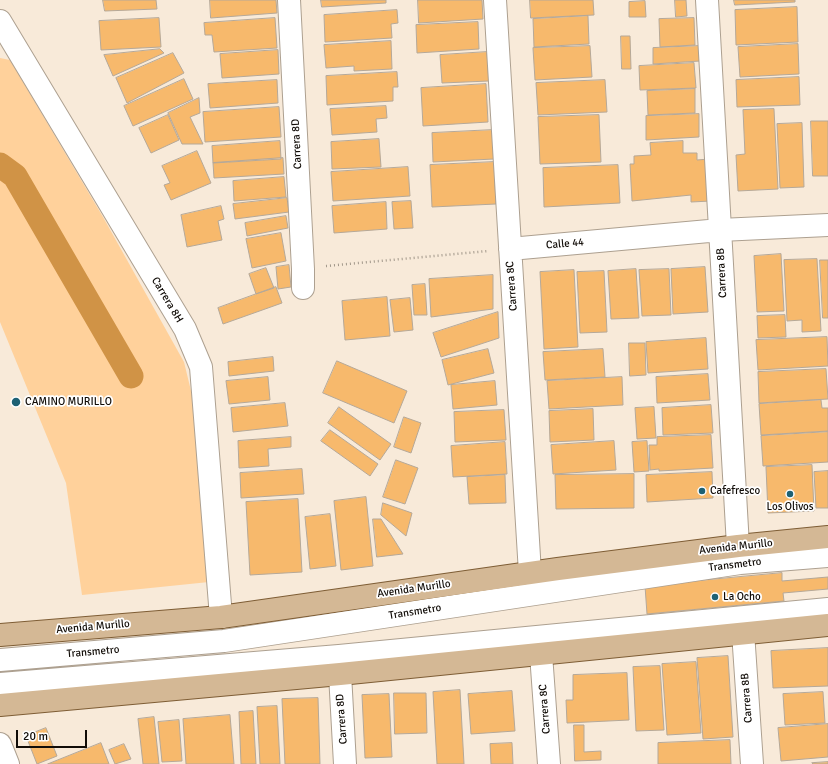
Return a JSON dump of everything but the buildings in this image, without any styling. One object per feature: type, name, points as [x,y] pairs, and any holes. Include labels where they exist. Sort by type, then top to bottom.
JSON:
[{"type":"main road","name":"Avenida Murillo","points":[[0,635],[221,617],[530,573],[738,546],[828,537]]},
{"type":"main road","points":[[0,705],[340,674],[743,632],[828,625]]},
{"type":"street","name":"Carrera 8D","points":[[289,0],[303,278]]},
{"type":"street","name":"Carrera 8C","points":[[495,0],[530,573]]},
{"type":"street","name":"Carrera 8B","points":[[707,0],[738,546]]},
{"type":"street","name":"Carrera 8H","points":[[0,21],[10,52],[185,329],[201,367],[221,617]]},
{"type":"street","name":"Calle 44","points":[[510,249],[720,230],[828,225]]},
{"type":"street","name":"Transmetro","points":[[0,660],[224,641],[740,563],[828,556]]},
{"type":"street","points":[[0,684],[324,657],[828,609]]},
{"type":"street","name":"Carrera 8B","points":[[743,632],[752,764]]},
{"type":"street","name":"Carrera 8C","points":[[541,654],[549,764]]},
{"type":"street","name":"Carrera 8D","points":[[340,674],[345,764]]},
{"type":"street","points":[[0,744],[8,764]]},
{"type":"path","points":[[303,278],[510,249]]},
{"type":"shaded area","points":[[0,58],[10,60],[103,217],[184,362],[192,395],[209,582],[82,595],[66,483],[0,322]]},
{"type":"waterway","points":[[0,165],[15,176],[131,376]]},
{"type":"place","name":"CAMINO MURILLO","points":[[16,402]]},
{"type":"place","name":"Cafefresco","points":[[702,491]]},
{"type":"place","name":"Los Olivos","points":[[790,494]]},
{"type":"place","name":"La Ocho","points":[[715,597]]}]
